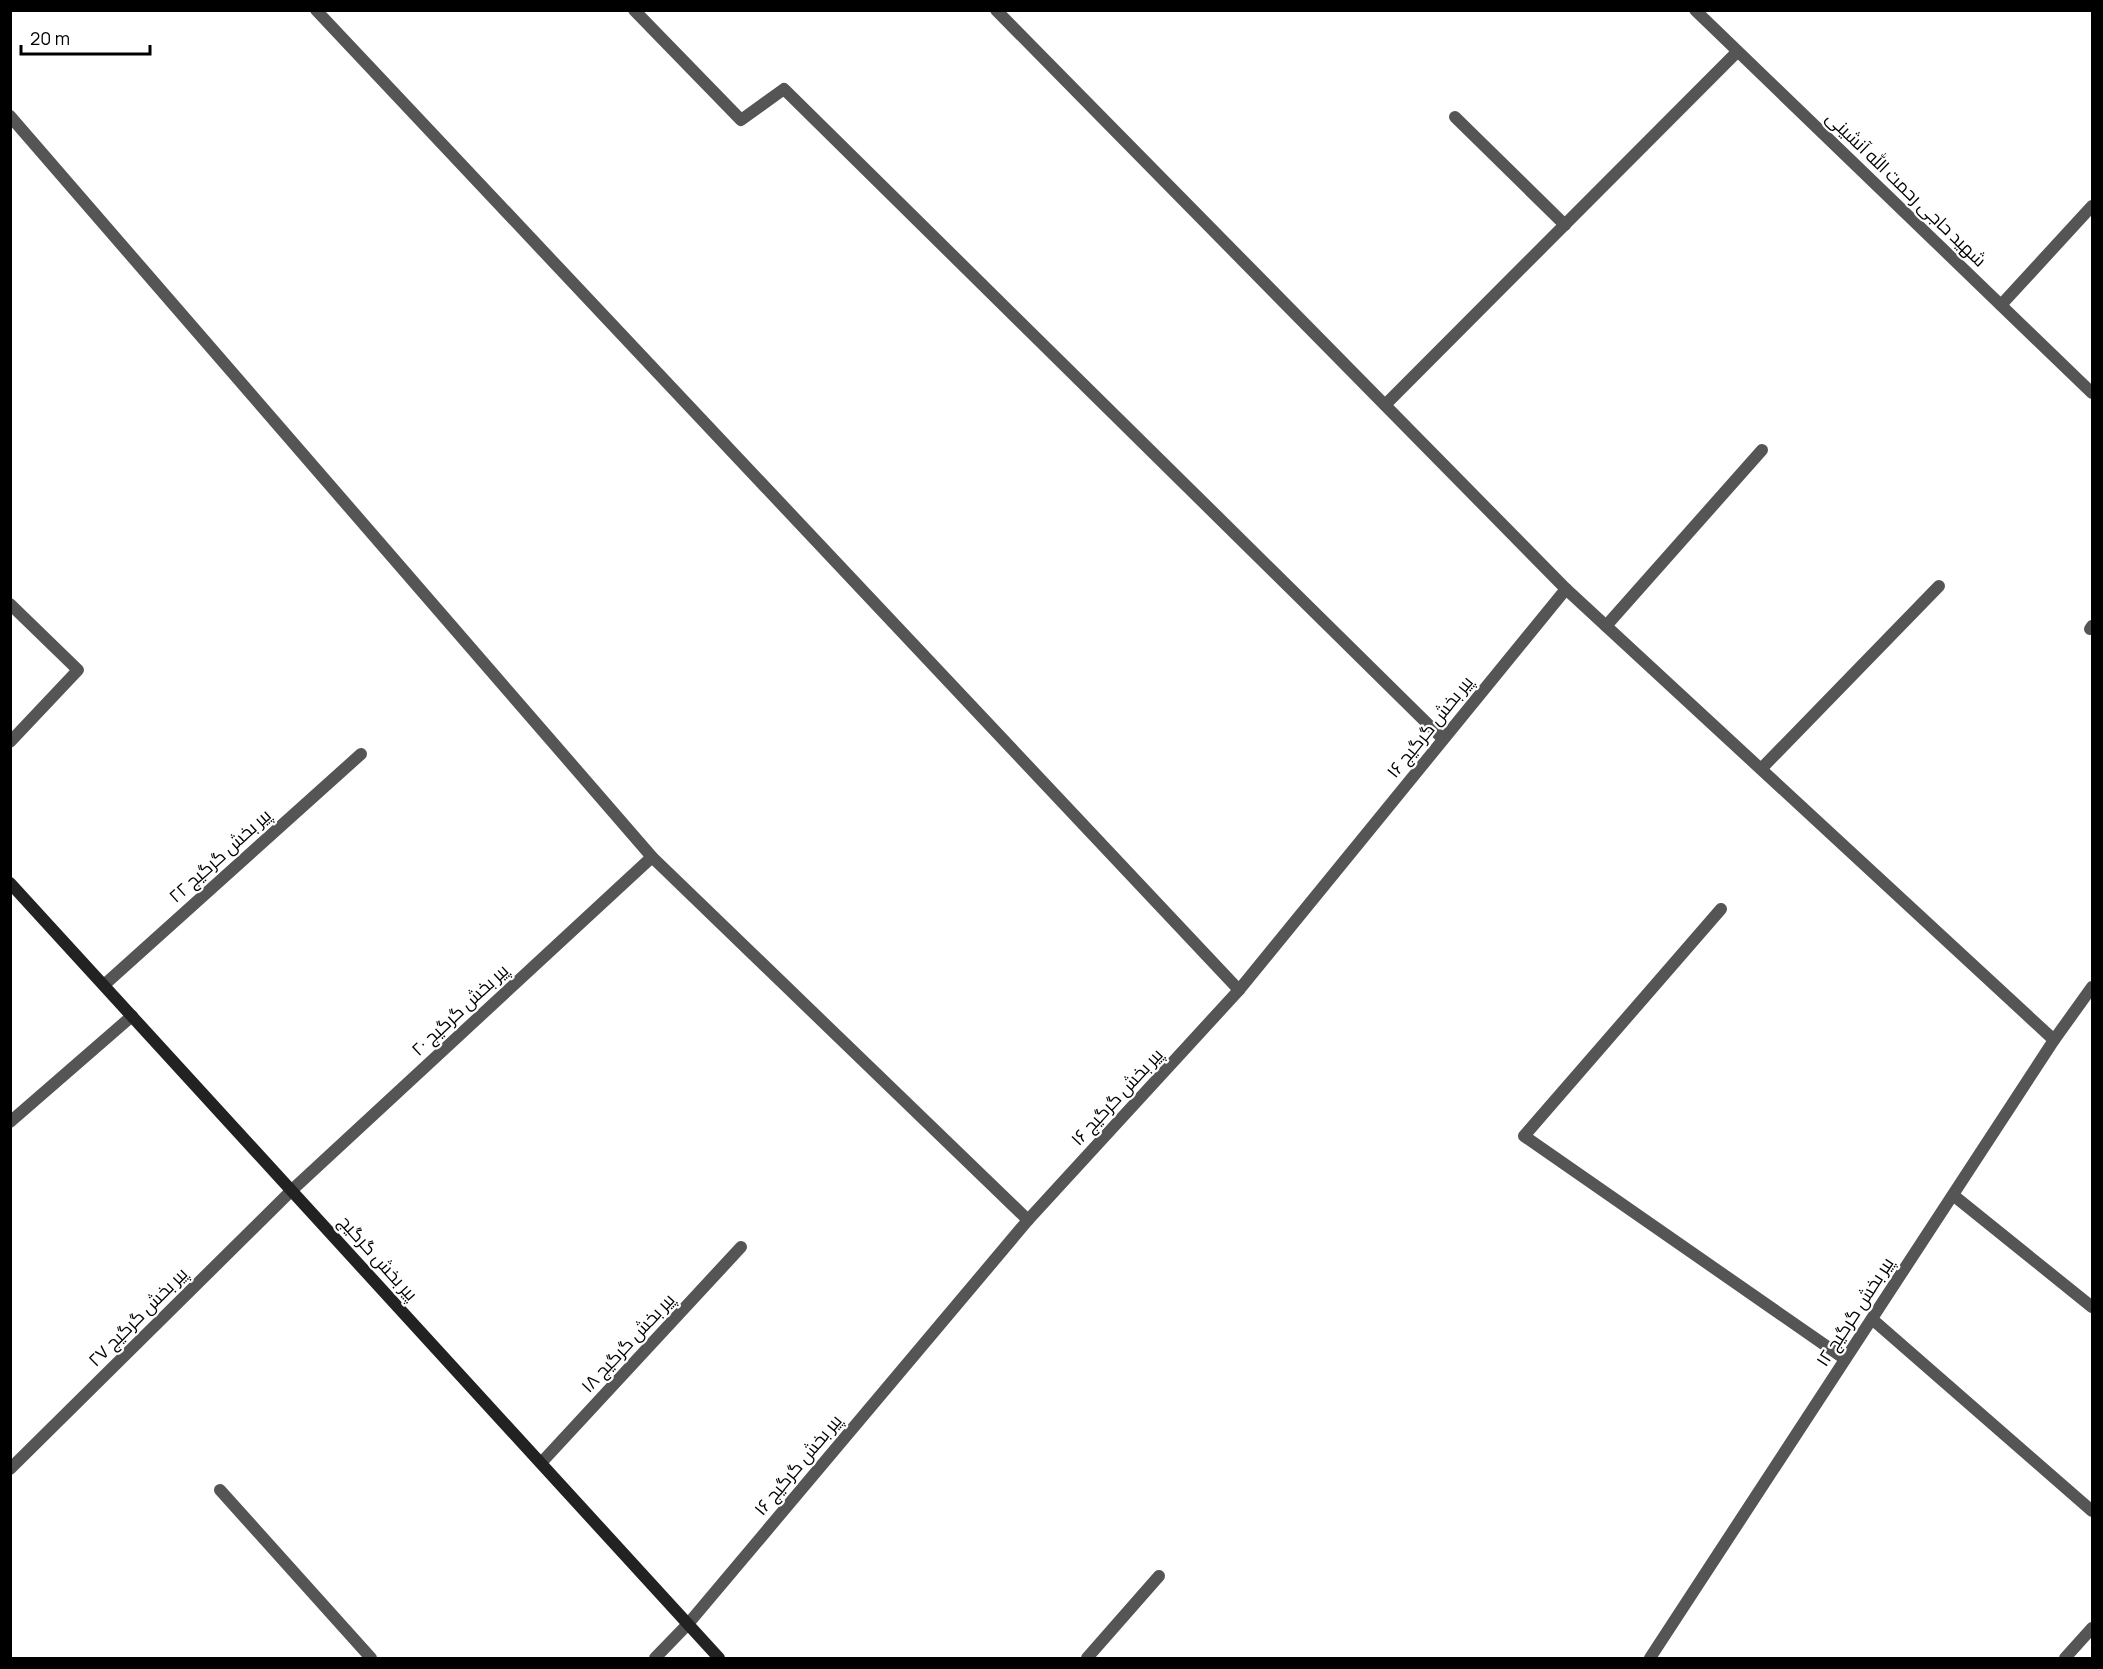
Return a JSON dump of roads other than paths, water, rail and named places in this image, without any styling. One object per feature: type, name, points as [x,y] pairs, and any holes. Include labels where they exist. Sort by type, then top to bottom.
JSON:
[{"type":"street","points":[[316,10],[1239,990]]},
{"type":"street","points":[[634,10],[741,120],[784,89],[1443,739]]},
{"type":"street","points":[[996,10],[1566,588],[2054,1040]]},
{"type":"street","name":"شهید حاجی رحمت الله آنشینی","points":[[1695,10],[2092,393]]},
{"type":"street","points":[[1385,405],[1737,52]]},
{"type":"street","points":[[10,117],[652,857],[1028,1220]]},
{"type":"street","points":[[1455,117],[1565,225]]},
{"type":"street","points":[[2001,305],[2092,206]]},
{"type":"street","points":[[1606,626],[1762,450]]},
{"type":"street","points":[[1761,769],[1939,586]]},
{"type":"street","name":"پیر بخش گرگیج ۱۶","points":[[655,1659],[688,1624],[1028,1220],[1239,990],[1566,588]]},
{"type":"street","points":[[10,604],[78,670],[10,742]]},
{"type":"street","name":"پیر بخش گرگیج ۲۲","points":[[104,985],[361,754]]},
{"type":"street","name":"پیر بخش گرگیج ۲۰","points":[[292,1190],[652,857]]},
{"type":"street","name":"پیر بخش گرگیج","points":[[10,883],[719,1659]]},
{"type":"street","points":[[1721,909],[1524,1136],[1845,1359]]},
{"type":"street","name":"پیر بخش گرگیج ۱۲","points":[[1650,1659],[2054,1040],[2092,987]]},
{"type":"street","points":[[10,1122],[132,1016]]},
{"type":"street","name":"پیر بخش گرگیج ۲۷","points":[[10,1469],[292,1190]]},
{"type":"street","points":[[1953,1195],[2092,1307]]},
{"type":"street","name":"پیر بخش گرگیج ۱۸","points":[[541,1463],[741,1247]]},
{"type":"street","points":[[1872,1319],[2092,1511]]},
{"type":"street","points":[[220,1490],[371,1659]]},
{"type":"street","points":[[1087,1659],[1159,1576]]},
{"type":"street","points":[[2065,1659],[2092,1628]]}]
